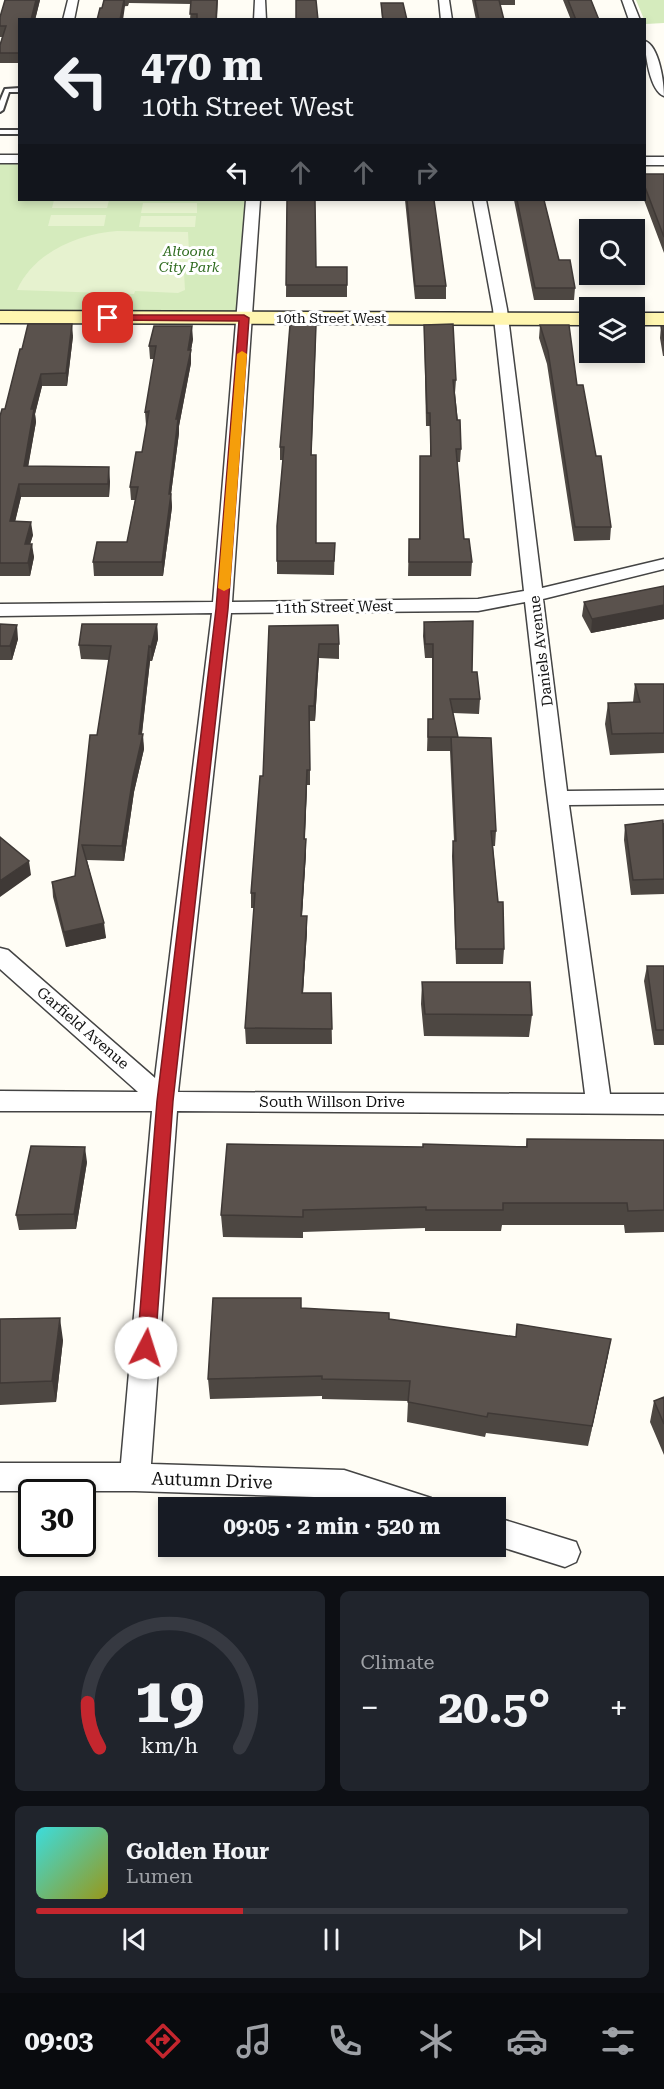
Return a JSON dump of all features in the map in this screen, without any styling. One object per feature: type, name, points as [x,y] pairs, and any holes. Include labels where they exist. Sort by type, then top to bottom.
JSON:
[{"type":"street","points":[[69,18],[74,0]]},
{"type":"street","points":[[260,0],[260,18]]},
{"type":"street","points":[[444,0],[447,18]]},
{"type":"street","points":[[627,0],[634,18]]},
{"type":"street","points":[[646,47],[664,92]]},
{"type":"street","points":[[0,159],[18,159]]},
{"type":"street","points":[[646,160],[664,161]]},
{"type":"street","points":[[135,1477],[165,1101],[222,609],[253,201]]},
{"type":"street","name":"Daniels Avenue","points":[[479,201],[501,319],[558,798],[599,1104]]},
{"type":"street","name":"10th Street West","points":[[0,317],[579,319]]},
{"type":"street","points":[[645,319],[664,319]]},
{"type":"street","name":"11th Street West","points":[[0,610],[478,605],[534,595],[664,564]]},
{"type":"street","points":[[558,798],[664,797]]},
{"type":"street","name":"Garfield Avenue","points":[[0,956],[165,1101]]},
{"type":"street","name":"South Willson Drive","points":[[0,1101],[664,1104]]},
{"type":"street","name":"Autumn Drive","points":[[0,1477],[135,1477],[344,1484],[385,1497]]},
{"type":"street","points":[[506,1533],[565,1552]]},
{"type":"lane","points":[[0,110],[4,90]]},
{"type":"lane","points":[[0,132],[18,132]]},
{"type":"green space","points":[[636,0],[664,0],[664,23],[646,24],[646,18],[644,18]]},
{"type":"green space","name":"Altoona City Park","points":[[0,159],[18,159],[18,201],[253,201],[244,318],[0,317]]},
{"type":"green space","points":[[54,201],[109,201],[107,208],[52,208]]},
{"type":"green space","points":[[143,203],[197,203],[197,213],[141,213]]},
{"type":"green space","points":[[51,215],[106,215],[104,226],[48,226]]},
{"type":"green space","points":[[141,216],[196,216],[195,227],[139,227]]},
{"type":"green space","points":[[117,231],[188,232],[190,271],[184,272],[185,290],[178,293],[135,291],[134,294],[17,290],[34,265],[59,247],[87,236]]},
{"type":"building","points":[[5,0],[36,0],[32,18],[18,18],[18,53],[0,53],[6,26],[0,26]]},
{"type":"building","points":[[104,0],[124,0],[120,18],[98,18],[100,8]]},
{"type":"building","points":[[191,0],[217,0],[216,18],[197,18],[197,14],[190,14]]},
{"type":"building","points":[[296,0],[316,0],[318,18],[296,18]]},
{"type":"building","points":[[475,0],[499,0],[504,18],[479,18]]},
{"type":"building","points":[[568,0],[591,0],[598,18],[575,18]]},
{"type":"building","points":[[381,3],[403,3],[407,18],[383,18]]},
{"type":"building","points":[[646,174],[664,174],[664,237],[646,190]]},
{"type":"building","points":[[287,201],[315,201],[316,267],[347,267],[347,285],[286,285]]},
{"type":"building","points":[[407,201],[434,201],[446,286],[415,286]]},
{"type":"building","points":[[517,201],[544,201],[559,260],[570,260],[575,288],[535,288]]},
{"type":"building","points":[[28,324],[72,324],[66,373],[41,374],[31,409],[34,409],[24,466],[109,467],[108,484],[19,484],[10,521],[31,522],[25,544],[32,544],[28,563],[0,563],[0,416],[2,409],[5,409]]},
{"type":"building","points":[[453,324],[456,380],[453,380],[457,420],[460,420],[461,449],[456,449],[464,539],[469,539],[472,562],[409,562],[409,539],[420,539],[420,456],[431,456],[424,325]]},
{"type":"building","points":[[290,325],[316,325],[311,455],[316,455],[316,543],[335,543],[334,561],[277,561],[277,526],[284,447],[280,447]]},
{"type":"building","points":[[540,325],[569,325],[577,385],[583,385],[596,456],[601,456],[611,527],[575,527],[548,351]]},
{"type":"building","points":[[154,326],[192,326],[188,350],[191,350],[176,419],[178,419],[169,494],[171,494],[162,562],[93,562],[97,542],[127,542],[138,487],[130,487],[136,452],[142,452],[149,411],[145,412],[156,346],[149,346]]},
{"type":"building","points":[[664,586],[664,605],[592,619],[584,602]]},
{"type":"building","points":[[473,621],[472,672],[477,672],[480,699],[450,699],[458,737],[428,737],[428,719],[433,719],[433,644],[425,644],[424,622]]},
{"type":"building","points":[[0,624],[17,625],[10,646],[0,646]]},
{"type":"building","points":[[82,624],[157,624],[151,647],[149,646],[139,734],[143,734],[133,777],[122,846],[82,845],[104,923],[64,932],[52,882],[75,876],[90,735],[97,735],[111,646],[79,645]]},
{"type":"building","points":[[338,625],[339,644],[319,644],[314,706],[309,706],[310,770],[307,770],[304,839],[306,839],[301,916],[307,916],[302,993],[331,993],[332,1029],[245,1028],[255,893],[251,893],[260,776],[263,776],[269,626]]},
{"type":"building","points":[[635,684],[664,684],[664,733],[612,734],[608,703],[640,702]]},
{"type":"building","points":[[451,737],[491,738],[496,831],[491,831],[498,902],[503,902],[504,949],[456,949],[453,841],[456,841]]},
{"type":"building","points":[[663,820],[664,879],[633,880],[625,825]]},
{"type":"building","points":[[0,837],[29,861],[0,881]]},
{"type":"building","points":[[647,966],[664,966],[664,1030],[656,1030]]},
{"type":"building","points":[[422,982],[530,982],[532,1015],[425,1014]]},
{"type":"building","points":[[527,1139],[664,1140],[664,1210],[628,1211],[627,1203],[503,1203],[503,1210],[426,1210],[426,1207],[303,1210],[303,1217],[221,1215],[227,1144],[423,1147],[423,1144],[527,1147]]},
{"type":"building","points":[[31,1146],[85,1147],[74,1214],[16,1215]]},
{"type":"building","points":[[213,1298],[301,1298],[301,1308],[389,1313],[389,1319],[516,1337],[517,1324],[611,1339],[592,1426],[488,1413],[487,1417],[408,1402],[410,1381],[322,1379],[322,1376],[208,1379]]},
{"type":"building","points":[[60,1318],[52,1381],[0,1383],[0,1319]]},
{"type":"building","points":[[664,1397],[664,1424],[654,1401]]},
{"type":"slow traffic","points":[[224,588],[242,354]]},
{"type":"route","points":[[108,318],[244,318],[222,609],[165,1101],[146,1348]]}]
